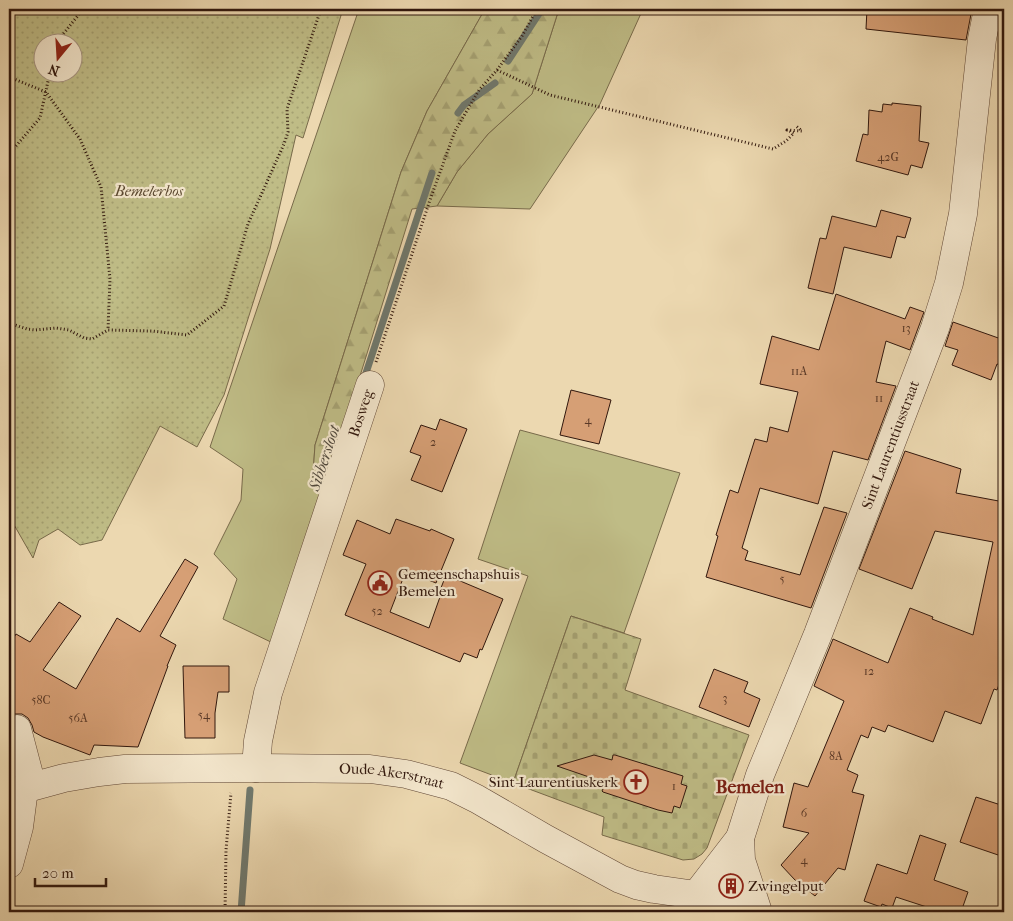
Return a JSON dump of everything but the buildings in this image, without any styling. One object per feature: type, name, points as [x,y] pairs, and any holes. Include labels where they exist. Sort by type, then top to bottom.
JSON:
[{"type":"street","name":"Sint Laurentiusstraat","points":[[696,895],[740,838],[760,775],[818,634],[935,328],[953,266],[993,42],[988,9]]},
{"type":"street","name":"Bosweg","points":[[256,768],[258,741],[268,693],[370,385]]},
{"type":"street","points":[[9,864],[19,827],[22,789],[17,729]]},
{"type":"street","name":"Oude Akerstraat","points":[[22,789],[73,776],[125,770],[256,768],[370,770],[406,774],[451,786],[620,879],[654,889],[696,895],[748,912]]},
{"type":"street","name":"Sint Laurentiusstraat","points":[[740,838],[741,860],[758,912]]},
{"type":"path","points":[[63,32],[82,9]]},
{"type":"path","points":[[9,323],[35,330],[56,328],[69,330],[84,338],[92,339],[108,330],[152,331],[187,335],[224,306],[248,224],[288,132],[288,109],[321,9]]},
{"type":"path","name":"Bosweg","points":[[370,385],[428,206],[455,130],[479,90],[497,70],[522,36],[537,9]]},
{"type":"path","points":[[497,70],[550,95],[773,149],[794,134],[787,130],[802,130],[795,125]]},
{"type":"path","points":[[9,78],[46,92],[80,139],[101,187],[110,279],[108,330]]},
{"type":"path","points":[[9,154],[40,118],[48,82]]},
{"type":"path","points":[[225,912],[229,811]]},
{"type":"green space","name":"Bemelerbos","points":[[9,9],[343,9],[303,138],[296,135],[270,249],[224,395],[197,447],[160,426],[102,540],[80,545],[58,529],[39,540],[33,558],[9,516]]},
{"type":"green space","points":[[359,9],[485,9],[427,111],[401,172],[315,445],[313,474],[322,498],[275,644],[223,619],[237,579],[214,554],[241,500],[243,469],[210,447]]},
{"type":"green space","points":[[485,9],[559,9],[532,94],[488,134],[457,172],[437,206],[412,209],[322,498],[313,474],[315,445],[401,172],[427,111]]},
{"type":"green space","points":[[559,9],[643,9],[600,104],[530,209],[437,206],[457,172],[488,134],[532,94]]},
{"type":"green space","points":[[520,430],[680,473],[624,633],[571,616],[513,783],[460,763],[528,576],[478,559]]},
{"type":"green space","points":[[571,616],[641,639],[625,690],[749,735],[707,848],[694,859],[683,860],[602,835],[604,817],[513,783]]},
{"type":"waterway","name":"Sibbersloot","points":[[508,61],[542,9]]},
{"type":"waterway","name":"Sibbersloot","points":[[458,113],[464,105],[495,83]]},
{"type":"waterway","name":"Sibbersloot","points":[[364,379],[432,173]]},
{"type":"waterway","name":"Sibbersloot","points":[[241,912],[250,790]]},
{"type":"place","name":"Gemeenschapshuis Bemelen","points":[[380,583]]},
{"type":"place","name":"Sint-Laurentiuskerk","points":[[636,782]]},
{"type":"place","name":"Zwingelput","points":[[731,886]]},
{"type":"district","name":"Bemelen","points":[[750,787]]}]
